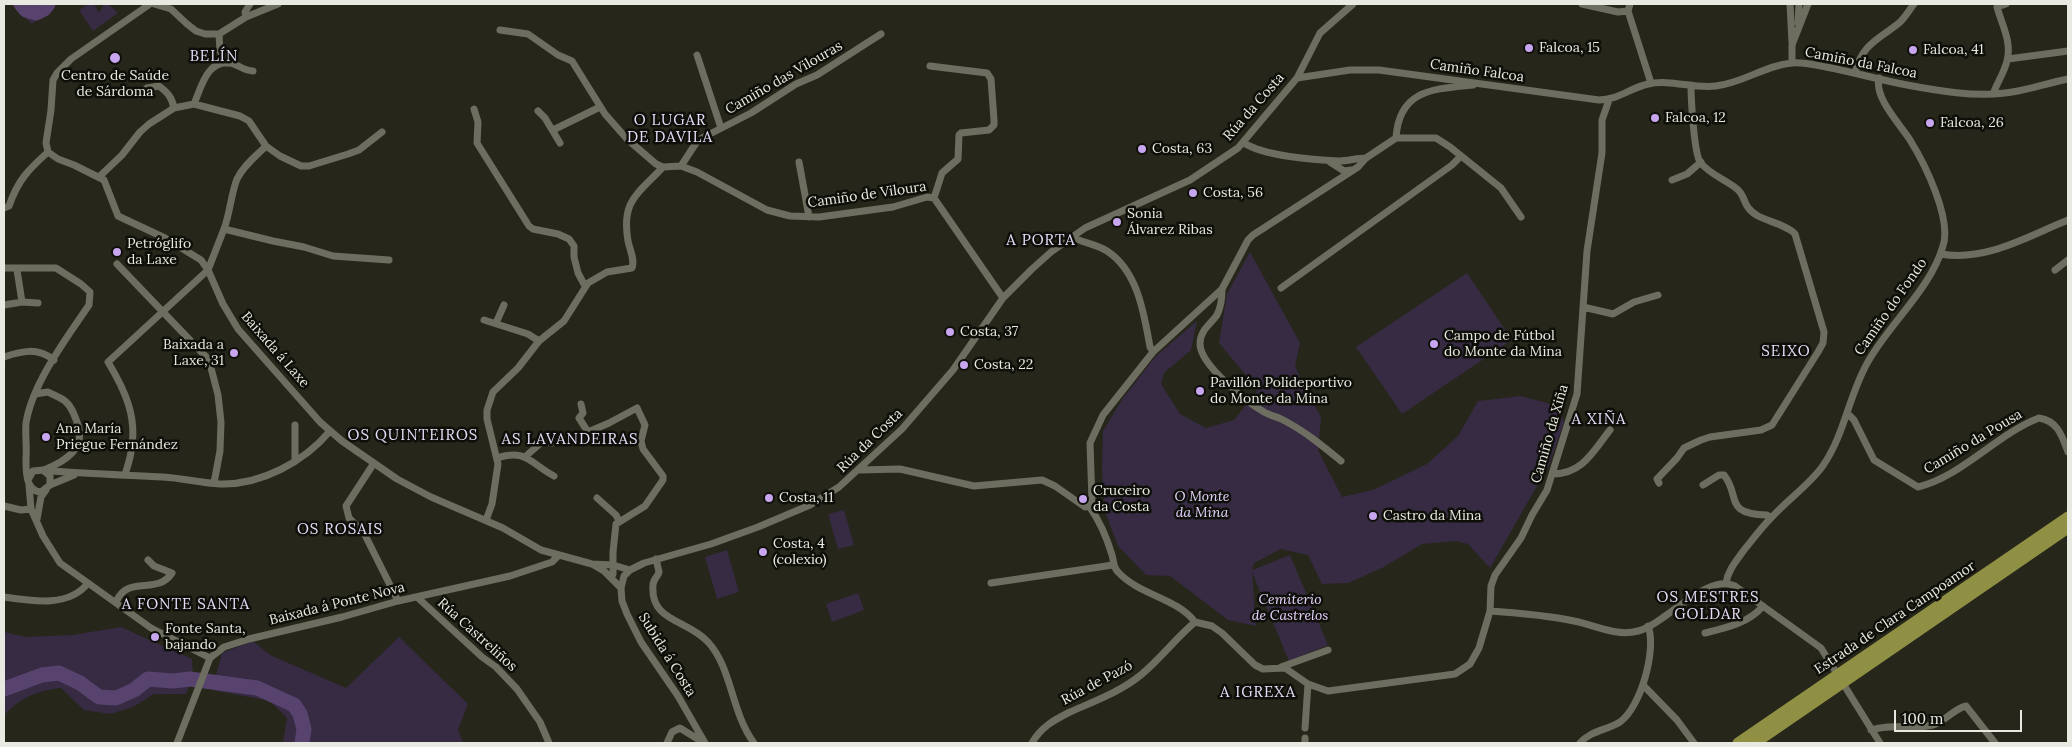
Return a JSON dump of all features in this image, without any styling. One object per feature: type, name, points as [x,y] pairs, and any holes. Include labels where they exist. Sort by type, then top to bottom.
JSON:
[{"type":"main road","name":"Estrada de Clara Campoamor","points":[[1738,743],[2068,517]]},
{"type":"main road","name":"Estrada de Clara Campoamor","points":[[1755,743],[2068,528]]},
{"type":"street","points":[[150,4],[71,59],[56,73],[51,86],[51,110],[46,143],[48,152],[58,159],[100,176],[122,155],[140,132],[174,108],[194,104],[240,116],[249,121],[266,146],[296,164],[309,166],[359,150],[382,132]]},
{"type":"street","points":[[154,4],[171,9],[196,31],[205,34],[219,34],[246,17],[278,4]]},
{"type":"street","points":[[246,17],[245,12],[250,4]]},
{"type":"street","name":"Rúa da Costa","points":[[624,576],[630,570],[644,563],[711,544],[796,512],[825,496],[860,470],[902,429],[953,370],[1003,298],[1040,261],[1072,236],[1111,215],[1190,180],[1244,143],[1297,78],[1320,33],[1354,4]]},
{"type":"street","points":[[1582,4],[1618,12],[1628,12]]},
{"type":"street","points":[[1630,4],[1628,12],[1634,25],[1651,83]]},
{"type":"street","points":[[1790,4],[1792,63]]},
{"type":"street","points":[[1798,29],[1799,4]]},
{"type":"street","points":[[1792,45],[1808,4]]},
{"type":"street","points":[[1855,73],[1865,49],[1900,22],[1914,4]]},
{"type":"street","points":[[1993,94],[2008,59],[2007,36],[1997,7],[2006,4]]},
{"type":"street","points":[[486,520],[492,504],[498,464],[487,419],[490,398],[493,392],[518,368],[539,341],[564,321],[585,286],[607,272],[632,268],[634,261],[630,252],[627,234],[627,210],[638,193],[663,167],[644,155],[627,139],[600,107],[572,61],[558,55],[528,34],[500,30]]},
{"type":"street","points":[[219,34],[220,51],[228,63],[245,71],[253,71]]},
{"type":"street","name":"Camiño das Vilouras","points":[[681,166],[696,143],[751,113],[796,84],[817,75],[881,34]]},
{"type":"street","points":[[2008,59],[2068,51]]},
{"type":"street","points":[[697,55],[721,128]]},
{"type":"street","points":[[194,104],[208,71],[213,66],[228,63]]},
{"type":"street","name":"Camiño da Falcoa","points":[[1651,83],[1673,83],[1706,87],[1724,85],[1792,63],[1802,63],[1855,73],[1908,85],[1993,94],[2008,93],[2068,79]]},
{"type":"street","points":[[930,66],[987,73],[990,79],[994,120],[994,125],[989,130],[958,135],[958,159],[942,173],[934,198]]},
{"type":"street","name":"Camiño Falcoa","points":[[1297,78],[1350,70],[1379,70],[1599,100],[1609,100],[1651,83]]},
{"type":"street","name":"Camiño do Fondo","points":[[1726,583],[1729,572],[1737,560],[1770,518],[1821,468],[1827,459],[1848,414],[1867,362],[1928,279],[1941,254],[1946,232],[1944,215],[1911,141],[1881,97],[1877,86],[1879,78]]},
{"type":"street","points":[[1396,138],[1400,117],[1413,99],[1422,93],[1486,84]]},
{"type":"street","points":[[139,95],[147,88],[158,86],[168,93],[173,100],[174,108]]},
{"type":"street","points":[[1659,482],[1657,479],[1660,474],[1678,458],[1684,448],[1710,436],[1761,430],[1772,425],[1822,343],[1824,332],[1799,253],[1795,234],[1792,230],[1768,221],[1752,212],[1745,205],[1743,196],[1737,189],[1714,174],[1701,162],[1695,140],[1691,86]]},
{"type":"street","name":"Camiño da Xiña","points":[[1280,668],[1285,668],[1308,684],[1328,691],[1455,674],[1470,664],[1479,648],[1490,611],[1491,586],[1495,575],[1521,538],[1532,515],[1548,490],[1577,394],[1587,251],[1602,153],[1602,120],[1609,100]]},
{"type":"street","points":[[553,130],[600,107]]},
{"type":"street","points":[[474,109],[478,122],[478,143],[506,192],[533,229],[558,234],[570,240],[573,244],[578,273],[585,286]]},
{"type":"street","points":[[538,111],[546,118],[560,143]]},
{"type":"street","points":[[1089,506],[1092,501],[1089,451],[1092,435],[1102,415],[1153,352],[1222,289],[1248,240],[1253,235],[1353,170],[1366,158],[1396,138],[1436,138],[1462,156],[1501,188],[1521,217]]},
{"type":"street","points":[[1244,143],[1258,150],[1327,160],[1340,165],[1344,171],[1353,170]]},
{"type":"street","points":[[125,475],[133,439],[133,420],[129,401],[108,362],[208,270],[230,214],[237,179],[266,146]]},
{"type":"street","points":[[4,208],[9,206],[15,190],[25,173],[48,152]]},
{"type":"street","points":[[1281,288],[1462,156]]},
{"type":"street","points":[[1340,165],[1366,158]]},
{"type":"street","points":[[799,162],[809,217]]},
{"type":"street","points":[[1672,180],[1687,174],[1701,162]]},
{"type":"street","points":[[1333,183],[1340,165]]},
{"type":"street","name":"Camiño de Viloura","points":[[663,167],[681,166],[697,172],[767,210],[790,216],[809,217],[893,206],[928,197],[934,198],[1003,298]]},
{"type":"street","name":"Baixada á Laxe","points":[[100,176],[107,186],[118,216],[188,250],[201,260],[238,329],[330,431],[397,479],[431,497],[503,528],[527,543],[559,555],[592,564],[613,565],[630,570]]},
{"type":"street","points":[[1941,254],[1967,256],[1986,253],[2068,220]]},
{"type":"street","points":[[224,229],[273,242],[304,247],[333,256],[389,260]]},
{"type":"street","points":[[1072,236],[1083,242],[1098,245],[1109,252],[1129,276],[1141,300],[1150,347],[1153,352]]},
{"type":"street","points":[[2055,270],[2068,260]]},
{"type":"street","points":[[117,264],[209,360],[218,395],[221,422],[220,452],[214,483]]},
{"type":"street","points":[[4,268],[17,270],[56,268],[90,292],[89,305],[40,381],[26,422],[25,467],[29,482],[31,509],[43,536],[60,563],[151,628],[210,658],[177,743]]},
{"type":"street","points":[[17,270],[22,302]]},
{"type":"street","points":[[1222,289],[1221,303],[1216,316],[1205,327],[1201,337],[1201,350],[1205,360],[1244,399],[1266,413],[1285,420],[1342,462]]},
{"type":"street","points":[[1583,307],[1613,314],[1634,302],[1658,294]]},
{"type":"street","points":[[4,305],[38,302]]},
{"type":"street","points":[[496,324],[504,305]]},
{"type":"street","points":[[484,320],[528,334],[539,341]]},
{"type":"street","points":[[4,357],[22,351],[39,352],[54,360]]},
{"type":"street","points":[[35,394],[48,392],[65,402],[74,411],[79,426],[80,440],[76,450],[66,459],[43,471]]},
{"type":"street","points":[[581,404],[582,414],[579,418],[588,432],[636,408],[645,425],[641,442],[643,449],[663,476],[663,480],[645,506],[619,521],[615,527],[613,574]]},
{"type":"street","name":"Camiño da Pousa","points":[[1848,414],[1854,420],[1874,460],[1918,487],[1948,475],[2039,418],[2056,426],[2061,433],[2068,452]]},
{"type":"street","points":[[295,425],[295,461]]},
{"type":"street","points":[[1553,474],[1561,474],[1577,469],[1610,430]]},
{"type":"street","points":[[29,482],[33,471],[53,471],[237,483],[256,479],[295,461],[320,443],[330,431]]},
{"type":"street","points":[[526,456],[542,441],[552,443]]},
{"type":"street","points":[[497,458],[512,455],[526,456],[539,468],[554,476]]},
{"type":"street","points":[[26,456],[32,466],[43,471],[51,481],[41,497],[36,520]]},
{"type":"street","points":[[374,463],[346,506],[346,510],[349,518],[364,533],[398,601]]},
{"type":"street","points":[[860,470],[900,469],[974,486],[1042,480],[1055,486],[1085,507],[1089,506]]},
{"type":"street","points":[[29,482],[36,492],[48,488],[65,478],[80,474]]},
{"type":"street","points":[[1703,485],[1719,475],[1724,475],[1733,501],[1738,508],[1756,515],[1767,515],[1770,518]]},
{"type":"street","points":[[597,498],[616,515],[619,521]]},
{"type":"street","points":[[4,506],[21,510],[31,509]]},
{"type":"street","points":[[1089,506],[1096,516],[1112,556],[1113,565],[1119,573],[1126,579],[1188,613],[1195,622],[1212,626],[1222,632],[1263,670],[1280,668],[1328,650]]},
{"type":"street","name":"Baixada á Ponte Nova","points":[[210,658],[224,647],[250,639],[342,617],[398,601],[528,571],[552,562],[559,555]]},
{"type":"street","points":[[656,559],[659,572],[653,584],[654,601],[657,608],[696,631],[708,642],[718,656],[738,715],[754,743]]},
{"type":"street","points":[[116,602],[120,593],[128,588],[160,584],[168,579],[172,573],[154,566],[148,560]]},
{"type":"street","name":"Baixada á Laxe","points":[[592,564],[604,571],[624,576]]},
{"type":"street","points":[[990,583],[1113,565]]},
{"type":"street","name":"Baixada á Laxe","points":[[604,571],[621,588]]},
{"type":"street","name":"Subida á Costa","points":[[624,576],[621,588],[622,601],[627,614],[641,642],[678,696],[704,743]]},
{"type":"street","points":[[4,597],[33,601],[70,598],[88,583]]},
{"type":"street","points":[[1490,611],[1534,614],[1622,632],[1634,632],[1648,626],[1707,588],[1726,583],[1735,586],[1821,648],[1880,743]]},
{"type":"street","name":"Rúa Castreliños","points":[[417,598],[482,657],[496,667],[517,689],[540,722],[549,743]]},
{"type":"street","points":[[1705,633],[1732,626],[1756,614],[1763,606]]},
{"type":"street","name":"Rúa de Pazó","points":[[1032,743],[1038,733],[1050,722],[1108,695],[1142,674],[1170,644],[1195,622]]},
{"type":"street","points":[[1580,743],[1588,736],[1621,721],[1634,708],[1644,686],[1650,651],[1651,633],[1648,626]]},
{"type":"street","points":[[1306,728],[1308,684]]},
{"type":"street","points":[[1644,686],[1677,720],[1694,743]]},
{"type":"street","points":[[1871,730],[1880,727],[1934,724],[1957,708],[1966,706],[1995,743]]},
{"type":"street","points":[[667,743],[672,732],[680,728],[704,743]]},
{"type":"green space","points":[[11,4],[56,4],[32,24]]},
{"type":"green space","points":[[88,4],[94,4],[99,13],[104,4],[108,4],[118,13],[93,31],[79,10]]},
{"type":"green space","name":"O Monte da Mina","points":[[1250,252],[1300,343],[1295,366],[1321,417],[1318,450],[1342,497],[1373,490],[1427,464],[1458,436],[1478,401],[1521,396],[1558,406],[1564,423],[1549,465],[1490,568],[1468,544],[1455,541],[1422,544],[1382,568],[1348,583],[1322,584],[1308,555],[1281,549],[1254,563],[1252,570],[1290,555],[1328,645],[1289,661],[1252,572],[1256,626],[1228,620],[1170,576],[1146,575],[1118,546],[1104,509],[1103,431],[1123,398],[1156,356],[1197,321],[1191,350],[1164,373],[1161,384],[1180,414],[1206,428],[1234,420],[1257,391],[1219,343],[1227,294]]},
{"type":"green space","name":"Campo de Fútbol do Monte da Mina","points":[[1467,273],[1512,340],[1402,414],[1356,347]]},
{"type":"green space","points":[[844,510],[854,545],[838,549],[828,514]]},
{"type":"green space","points":[[727,550],[739,592],[717,599],[705,557]]},
{"type":"green space","points":[[858,593],[864,610],[832,622],[826,604]]},
{"type":"green space","points":[[121,627],[192,659],[193,676],[186,694],[154,694],[133,707],[110,714],[84,710],[61,688],[30,696],[16,704],[4,715],[4,632],[26,637],[72,635]]},
{"type":"green space","points":[[399,637],[468,704],[458,730],[463,743],[283,743],[287,718],[270,701],[212,690],[222,653],[253,641],[270,655],[346,688]]},
{"type":"waterway","points":[[21,4],[26,10],[36,13],[44,9],[48,4]]},
{"type":"waterway","points":[[4,689],[42,675],[59,673],[80,683],[99,697],[116,698],[134,690],[148,679],[173,681],[190,679],[257,688],[294,705],[300,714],[304,729],[302,743]]},
{"type":"place","name":"Falcoa, 15","points":[[1529,48]]},
{"type":"place","name":"Falcoa, 41","points":[[1913,50]]},
{"type":"place","name":"Centro de Saúde de Sárdoma","points":[[115,58]]},
{"type":"place","name":"Falcoa, 12","points":[[1655,118]]},
{"type":"place","name":"Falcoa, 26","points":[[1930,123]]},
{"type":"place","name":"Costa, 63","points":[[1142,149]]},
{"type":"place","name":"Costa, 56","points":[[1193,193]]},
{"type":"place","name":"Sonia Álvarez Ribas","points":[[1117,222]]},
{"type":"place","name":"Petróglifo da Laxe","points":[[117,252]]},
{"type":"place","name":"Costa, 37","points":[[950,332]]},
{"type":"place","name":"Campo de Fútbol do Monte da Mina","points":[[1434,344]]},
{"type":"place","name":"Baixada a Laxe, 31","points":[[234,353]]},
{"type":"place","name":"Costa, 22","points":[[964,365]]},
{"type":"place","name":"Pavillón Polideportivo do Monte da Mina","points":[[1200,391]]},
{"type":"place","name":"Ana María Priegue Fernández","points":[[46,437]]},
{"type":"place","name":"Costa, 11","points":[[769,498]]},
{"type":"place","name":"Cruceiro da Costa","points":[[1083,499]]},
{"type":"place","name":"Castro da Mina","points":[[1373,516]]},
{"type":"place","name":"Costa, 4 (colexio)","points":[[763,552]]},
{"type":"place","name":"Fonte Santa, bajando","points":[[155,637]]},
{"type":"district","name":"BELÍN","points":[[214,57]]},
{"type":"district","name":"O LUGAR DE DAVILA","points":[[670,130]]},
{"type":"district","name":"A PORTA","points":[[1041,241]]},
{"type":"district","name":"SEIXO","points":[[1786,352]]},
{"type":"district","name":"A XIÑA","points":[[1599,420]]},
{"type":"district","name":"OS QUINTEIROS","points":[[413,436]]},
{"type":"district","name":"AS LAVANDEIRAS","points":[[570,440]]},
{"type":"district","name":"OS ROSAIS","points":[[340,530]]},
{"type":"district","name":"A FONTE SANTA","points":[[186,605]]},
{"type":"district","name":"OS MESTRES GOLDAR","points":[[1708,606]]},
{"type":"district","name":"A IGREXA","points":[[1258,693]]},
{"type":"park label","name":"Cemiterio de Castrelos","points":[[1290,608]]}]
